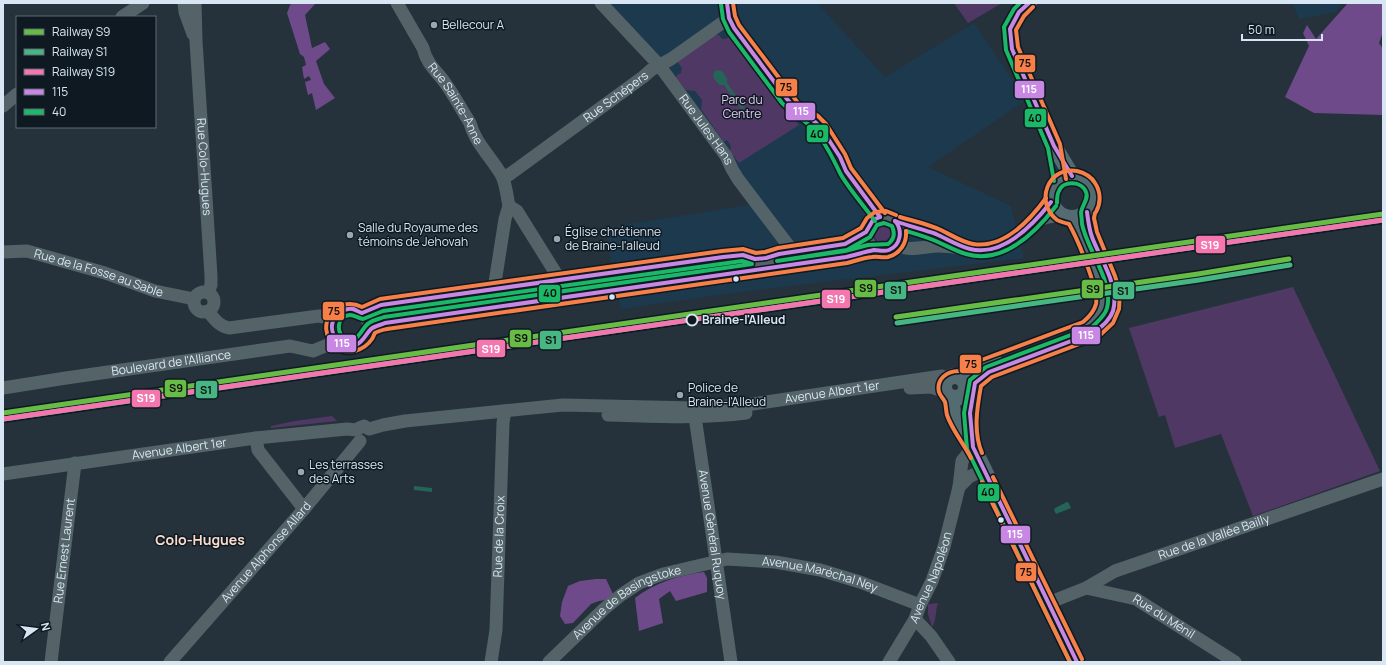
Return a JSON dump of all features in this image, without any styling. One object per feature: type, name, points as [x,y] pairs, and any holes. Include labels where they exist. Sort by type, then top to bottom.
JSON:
[{"type":"main road","points":[[1029,3],[1019,12],[1010,29],[1012,49],[1054,146],[1066,178]]},
{"type":"main road","points":[[958,387],[995,370],[1096,332],[1107,324],[1113,310],[1109,297],[1111,282],[1091,246],[1092,236],[1074,215],[1055,210],[1051,202],[1052,190],[1056,184],[1066,178],[1083,179],[1090,186],[1092,191],[1093,202],[1074,215]]},
{"type":"main road","points":[[958,387],[970,413],[973,448]]},
{"type":"main road","points":[[958,387],[953,413],[973,448],[1077,662]]},
{"type":"street","points":[[124,16],[144,3]]},
{"type":"street","name":"Rue Colo-Hugues","points":[[184,3],[196,41]]},
{"type":"street","name":"Rue Colo-Hugues","points":[[195,3],[196,41],[211,276],[211,285],[208,293]]},
{"type":"street","name":"Rue Sainte-Anne","points":[[397,3],[435,72],[443,80],[470,123],[475,137],[503,178],[509,206]]},
{"type":"street","name":"Rue Jules Hans","points":[[601,3],[659,65],[715,140],[726,156],[732,169],[792,252],[802,263]]},
{"type":"street","points":[[727,3],[729,18],[734,28],[787,99],[794,107],[814,121],[820,128],[840,157],[846,171],[880,217]]},
{"type":"street","name":"Rue Schépers","points":[[503,178],[516,170],[651,70],[671,59],[729,18]]},
{"type":"street","points":[[3,106],[16,95]]},
{"type":"street","points":[[896,245],[909,248],[931,246],[976,250],[1000,246],[1016,238],[1036,221],[1051,202]]},
{"type":"street","points":[[494,289],[505,219],[509,206],[517,211],[560,280]]},
{"type":"street","points":[[1036,221],[1048,217],[1074,215]]},
{"type":"street","points":[[362,313],[381,305],[723,257],[743,255],[755,259],[766,258],[792,252],[845,244],[866,232],[873,220],[880,217],[888,217],[924,230],[965,248]]},
{"type":"street","points":[[370,329],[385,323],[846,257],[877,250],[884,251],[891,249],[900,239],[901,233],[896,221]]},
{"type":"street","points":[[866,232],[869,243],[877,250]]},
{"type":"street","name":"Rue de la Fosse au Sable","points":[[3,252],[27,251],[112,275],[154,291],[194,299]]},
{"type":"street","points":[[201,292],[208,293],[214,300],[213,304],[208,311],[201,312],[194,306],[195,296],[201,292]]},
{"type":"street","points":[[354,309],[366,316],[370,324],[370,329],[367,335],[358,344],[351,346],[337,341],[332,325],[341,312],[354,309]]},
{"type":"street","points":[[208,311],[216,321],[224,327],[229,328],[319,316],[335,319]]},
{"type":"street","name":"Boulevard de l'Alliance","points":[[3,388],[290,346],[313,350],[337,341]]},
{"type":"street","name":"Avenue Albert 1er","points":[[3,474],[256,438],[347,429],[362,433],[383,425],[404,421],[524,409],[607,415],[695,412],[942,376],[958,387]]},
{"type":"street","name":"Rue de la Croix","points":[[491,662],[496,630],[503,423],[505,411]]},
{"type":"street","name":"Avenue Général Ruquoy","points":[[695,412],[731,662]]},
{"type":"street","name":"Avenue Alphonse Allard","points":[[170,662],[304,509],[362,433]]},
{"type":"street","points":[[256,438],[258,450],[304,509]]},
{"type":"street","name":"Avenue Napoléon","points":[[890,662],[915,619],[920,604],[932,581],[944,547],[959,487],[962,461],[973,448]]},
{"type":"street","name":"Rue Ernest Laurent","points":[[51,662],[75,463]]},
{"type":"street","points":[[959,487],[969,477],[983,470]]},
{"type":"street","name":"Rue de la Vallée Bailly","points":[[1048,603],[1086,588],[1115,571],[1383,479]]},
{"type":"street","name":"Avenue Maréchal Ney","points":[[716,561],[733,558],[761,560],[820,570],[860,582],[920,604]]},
{"type":"street","name":"Avenue de Basingstoke","points":[[549,662],[604,609],[639,583],[663,574],[716,561]]},
{"type":"street","name":"Rue du Ménil","points":[[1086,588],[1136,599],[1235,662]]},
{"type":"street","points":[[915,619],[931,636],[949,662]]},
{"type":"shaded area","points":[[291,3],[315,4],[305,15],[312,48],[325,42],[330,49],[316,61],[324,84],[335,98],[316,110],[312,93],[308,95],[305,82],[311,80],[309,76],[304,79],[302,67],[306,65],[304,57],[300,54],[287,13]]},
{"type":"shaded area","points":[[596,3],[817,3],[885,77],[974,23],[1026,100],[928,167],[1011,206],[1024,258],[733,293],[621,309],[604,228],[761,203],[646,60]]},
{"type":"shaded area","points":[[1292,3],[1342,3],[1336,12],[1299,19]]},
{"type":"shaded area","points":[[1348,3],[1383,3],[1383,32],[1379,43],[1383,49],[1383,115],[1314,113],[1285,97],[1309,46],[1303,33],[1307,25],[1316,39]]},
{"type":"shaded area","points":[[717,70],[722,71],[727,78],[727,83],[745,108],[742,110],[724,85],[719,85],[713,77],[714,72]]},
{"type":"shaded area","points":[[414,486],[432,488],[432,492],[414,490]]},
{"type":"shaded area","points":[[1067,502],[1071,508],[1056,514],[1054,510],[1055,508]]},
{"type":"shaded area","points":[[704,572],[707,578],[707,592],[676,601],[670,591],[659,599],[663,623],[639,631],[635,598],[650,588],[668,580]]},
{"type":"shaded area","points":[[606,579],[613,594],[605,600],[591,604],[573,623],[565,624],[560,616],[562,602],[568,586],[580,581]]},
{"type":"green space","points":[[954,3],[1002,3],[968,23]]},
{"type":"green space","name":"Parc du Centre","points":[[713,35],[719,35],[722,39],[729,37],[735,38],[781,100],[778,102],[782,108],[787,109],[799,125],[739,163],[730,151],[731,146],[727,140],[724,142],[701,109],[702,100],[695,91],[686,90],[676,78],[677,75],[681,73],[682,68],[678,63],[678,60]]},
{"type":"green space","points":[[883,225],[889,228],[892,234],[889,240],[883,243],[877,240],[874,234],[877,228]]},
{"type":"green space","points":[[1293,287],[1380,471],[1253,516],[1221,434],[1175,448],[1165,415],[1159,417],[1129,328]]},
{"type":"green space","points":[[332,416],[337,421],[271,428],[271,426],[295,421]]},
{"type":"green space","points":[[938,603],[935,621],[932,627],[928,614],[928,604]]},
{"type":"rail line","name":"S9","points":[[3,413],[1383,214]]},
{"type":"rail line","name":"S1","points":[[4,419],[1383,220]]},
{"type":"rail line","name":"S19","points":[[3,419],[1383,220]]},
{"type":"rail line","name":"S9","points":[[896,317],[1198,274],[1289,259]]},
{"type":"rail line","name":"S1","points":[[897,323],[1199,280],[1290,265]]},
{"type":"transit line","name":"115","points":[[727,3],[729,18],[734,28],[787,99],[794,107],[814,121],[821,128],[840,157],[846,171],[880,217]]},
{"type":"transit line","name":"75","points":[[733,3],[735,16],[739,25],[798,103],[818,116],[826,124],[845,154],[851,168],[885,213]]},
{"type":"transit line","name":"40","points":[[1020,3],[1014,9],[1004,27],[1006,50],[1048,148],[1054,181]]},
{"type":"transit line","name":"115","points":[[1029,3],[1019,12],[1010,29],[1012,49],[1054,146],[1072,176]]},
{"type":"transit line","name":"40","points":[[721,4],[723,19],[729,32],[782,103],[811,127],[823,141],[843,179],[875,221]]},
{"type":"transit line","name":"75","points":[[1033,7],[1024,16],[1016,30],[1018,47],[1060,144],[1066,179]]},
{"type":"transit line","name":"75","points":[[971,458],[947,415],[945,402],[939,392],[939,383],[943,377],[950,372],[959,371],[968,365],[1083,322],[1089,316],[1096,304],[1096,297],[1091,276],[1069,224],[1057,220],[1050,213],[1046,204],[1046,195],[1052,180],[1058,174],[1067,171],[1077,171],[1090,177],[1097,186],[1099,194],[1098,209],[1096,212]]},
{"type":"transit line","name":"40","points":[[1057,203],[1058,192],[1064,185],[1072,183],[1077,184],[1084,188],[1086,192],[1087,197],[1081,212],[1082,224],[1107,288],[1108,298],[1105,314],[1092,327],[986,367],[970,380],[964,413],[967,449],[1070,662]]},
{"type":"transit line","name":"75","points":[[900,217],[936,228],[969,243],[984,244],[995,242],[1015,231],[1024,224],[1046,198]]},
{"type":"transit line","name":"115","points":[[895,221],[936,234],[966,248],[982,250],[1005,244],[1016,237],[1026,229],[1051,202]]},
{"type":"transit line","name":"40","points":[[906,231],[966,254],[980,256],[993,255],[1005,251],[1028,236],[1039,226],[1056,206]]},
{"type":"transit line","name":"75","points":[[896,215],[886,211],[875,212],[867,218],[861,228],[843,238],[778,248],[765,252],[756,253],[743,249],[722,251],[380,299],[362,307],[352,304],[344,305],[336,308],[330,314],[327,321],[326,330],[329,338],[337,348],[352,352],[367,345],[375,333],[387,329],[847,263],[869,257],[888,257],[892,256],[902,247],[904,244],[906,231]]},
{"type":"transit line","name":"115","points":[[1077,662],[973,447],[970,413],[975,383],[989,372],[1095,332],[1106,323],[1112,314],[1114,302],[1112,282],[1092,237],[1087,212]]},
{"type":"transit line","name":"75","points":[[982,453],[977,437],[977,411],[981,386],[992,377],[1098,337],[1113,323],[1119,309],[1120,292],[1097,232],[1094,218],[1095,213]]},
{"type":"transit line","name":"115","points":[[880,217],[873,220],[866,232],[845,244],[779,254],[766,258],[755,259],[743,255],[723,257],[381,305],[362,313],[353,309],[347,309],[334,318],[332,326],[334,336],[341,343],[351,346],[361,342],[372,328],[385,323],[846,257],[874,250],[887,251],[896,245],[900,237],[898,225],[895,221]]},
{"type":"transit line","name":"40","points":[[884,223],[892,226],[894,231],[894,236],[888,244],[868,245],[845,251],[777,261],[847,250],[870,237],[877,225],[884,223]]},
{"type":"transit line","name":"40","points":[[742,261],[752,264],[384,317],[369,323],[356,338],[349,340],[341,335],[339,328],[342,318],[350,315],[363,319],[383,311],[742,261]]},
{"type":"transit line","name":"75","points":[[993,477],[1082,659]]},
{"type":"transit line","name":"75","points":[[982,482],[1070,662]]},
{"type":"place","name":"Bellecour A","points":[[434,25]]},
{"type":"place","name":"Salle du Royaume des témoins de Jehovah","points":[[350,235]]},
{"type":"place","name":"Église chrétienne de Braine-l'alleud","points":[[557,239]]},
{"type":"place","name":"Braine-l'Alleud","points":[[692,320]]},
{"type":"place","name":"Police de Braine-l'Alleud","points":[[680,395]]},
{"type":"place","name":"Les terrasses des Arts","points":[[301,472]]},
{"type":"district","name":"Colo-Hugues","points":[[200,540]]}]
